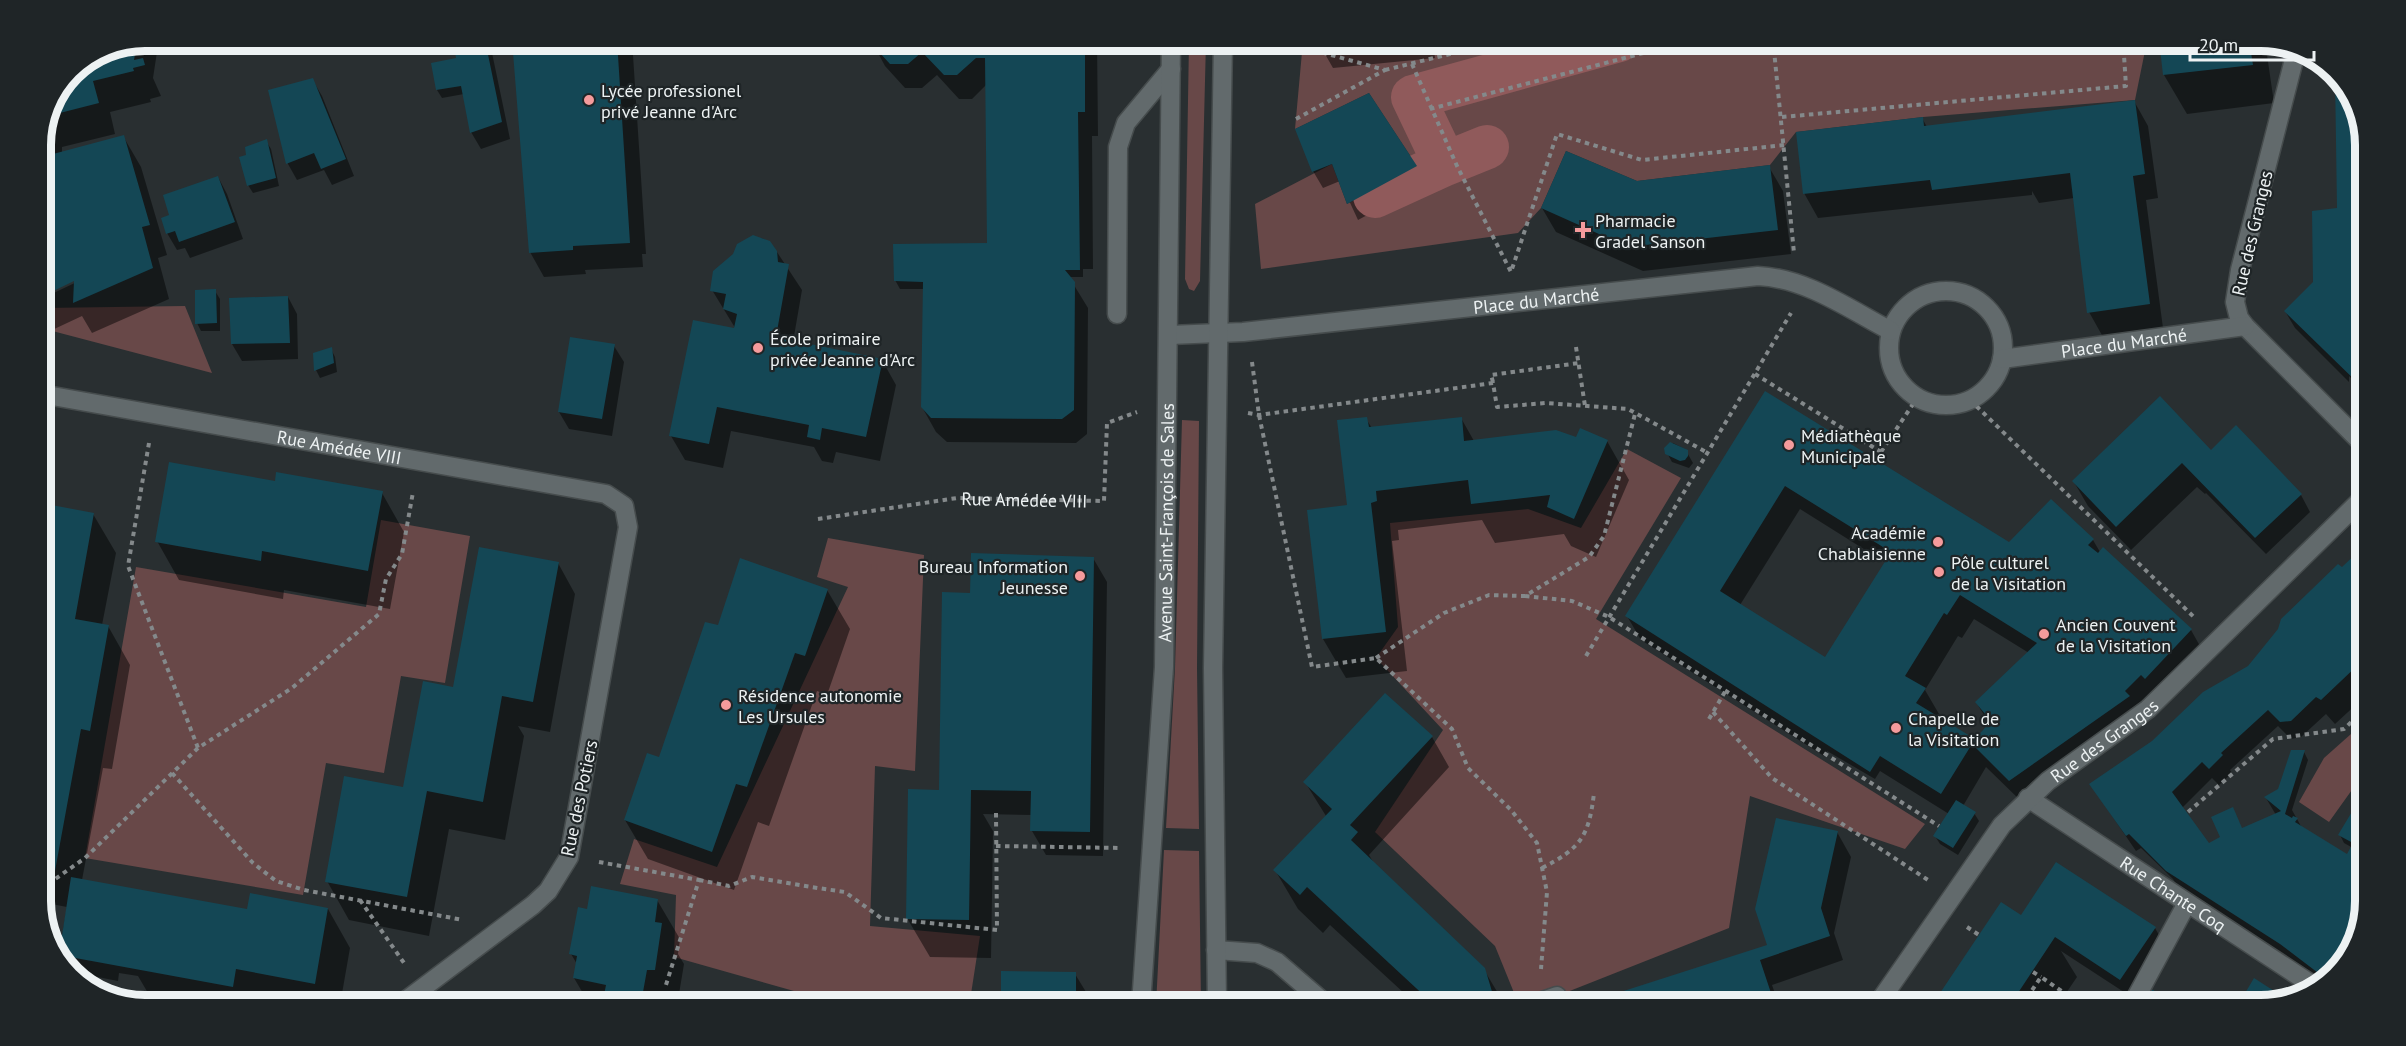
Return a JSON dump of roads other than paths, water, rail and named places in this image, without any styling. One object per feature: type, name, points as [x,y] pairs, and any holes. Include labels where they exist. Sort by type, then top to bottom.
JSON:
[{"type":"street","name":"Avenue Saint-François de Sales","points":[[1143,995],[1164,666],[1170,335],[1171,51]]},
{"type":"street","points":[[1217,995],[1213,669],[1223,51]]},
{"type":"street","name":"Rue des Granges","points":[[2295,57],[2240,270],[2235,302],[2245,326],[2355,436]]},
{"type":"street","points":[[1117,314],[1118,147],[1126,123],[1171,69]]},
{"type":"street","name":"Place du Marché","points":[[1170,335],[1243,332],[1740,276],[1772,277],[1802,285],[1890,331]]},
{"type":"street","points":[[1938,291],[1960,292],[1980,301],[1995,317],[2002,338],[2002,359],[1994,380],[1970,400],[1959,404],[1938,405],[1917,398],[1894,374],[1888,353],[1890,331],[1900,312],[1917,297],[1938,291]]},
{"type":"street","name":"Place du Marché","points":[[2002,359],[2245,326]]},
{"type":"street","name":"Rue Amédée VIII","points":[[51,396],[606,494],[624,506],[628,516]]},
{"type":"street","name":"Rue des Granges","points":[[1884,995],[1991,837],[2028,798],[2148,709],[2355,506]]},
{"type":"street","name":"Rue des Potiers","points":[[414,995],[548,891],[568,856],[595,721],[628,516]]},
{"type":"street","name":"Rue Chante Coq","points":[[2028,798],[2308,982]]},
{"type":"street","points":[[2137,995],[2186,904]]},
{"type":"street","points":[[1216,950],[1257,953],[1277,962],[1315,995]]},
{"type":"waterway","points":[[1375,196],[1445,164],[1413,97],[1579,51]]},
{"type":"waterway","points":[[1445,164],[1487,147]]},
{"type":"place","name":"Lycée professionel privé Jeanne d'Arc","points":[[589,100]]},
{"type":"place","name":"Pharmacie Gradel Sanson","points":[[1583,230]]},
{"type":"place","name":"École primaire privée Jeanne d'Arc","points":[[758,348]]},
{"type":"place","name":"Médiathèque Municipale","points":[[1789,445]]},
{"type":"place","name":"Académie Chablaisienne","points":[[1938,542]]},
{"type":"place","name":"Pôle culturel de la Visitation","points":[[1939,572]]},
{"type":"place","name":"Bureau Information Jeunesse","points":[[1080,576]]},
{"type":"place","name":"Ancien Couvent de la Visitation","points":[[2044,634]]},
{"type":"place","name":"Résidence autonomie Les Ursules","points":[[726,705]]},
{"type":"place","name":"Chapelle de la Visitation","points":[[1896,728]]}]
